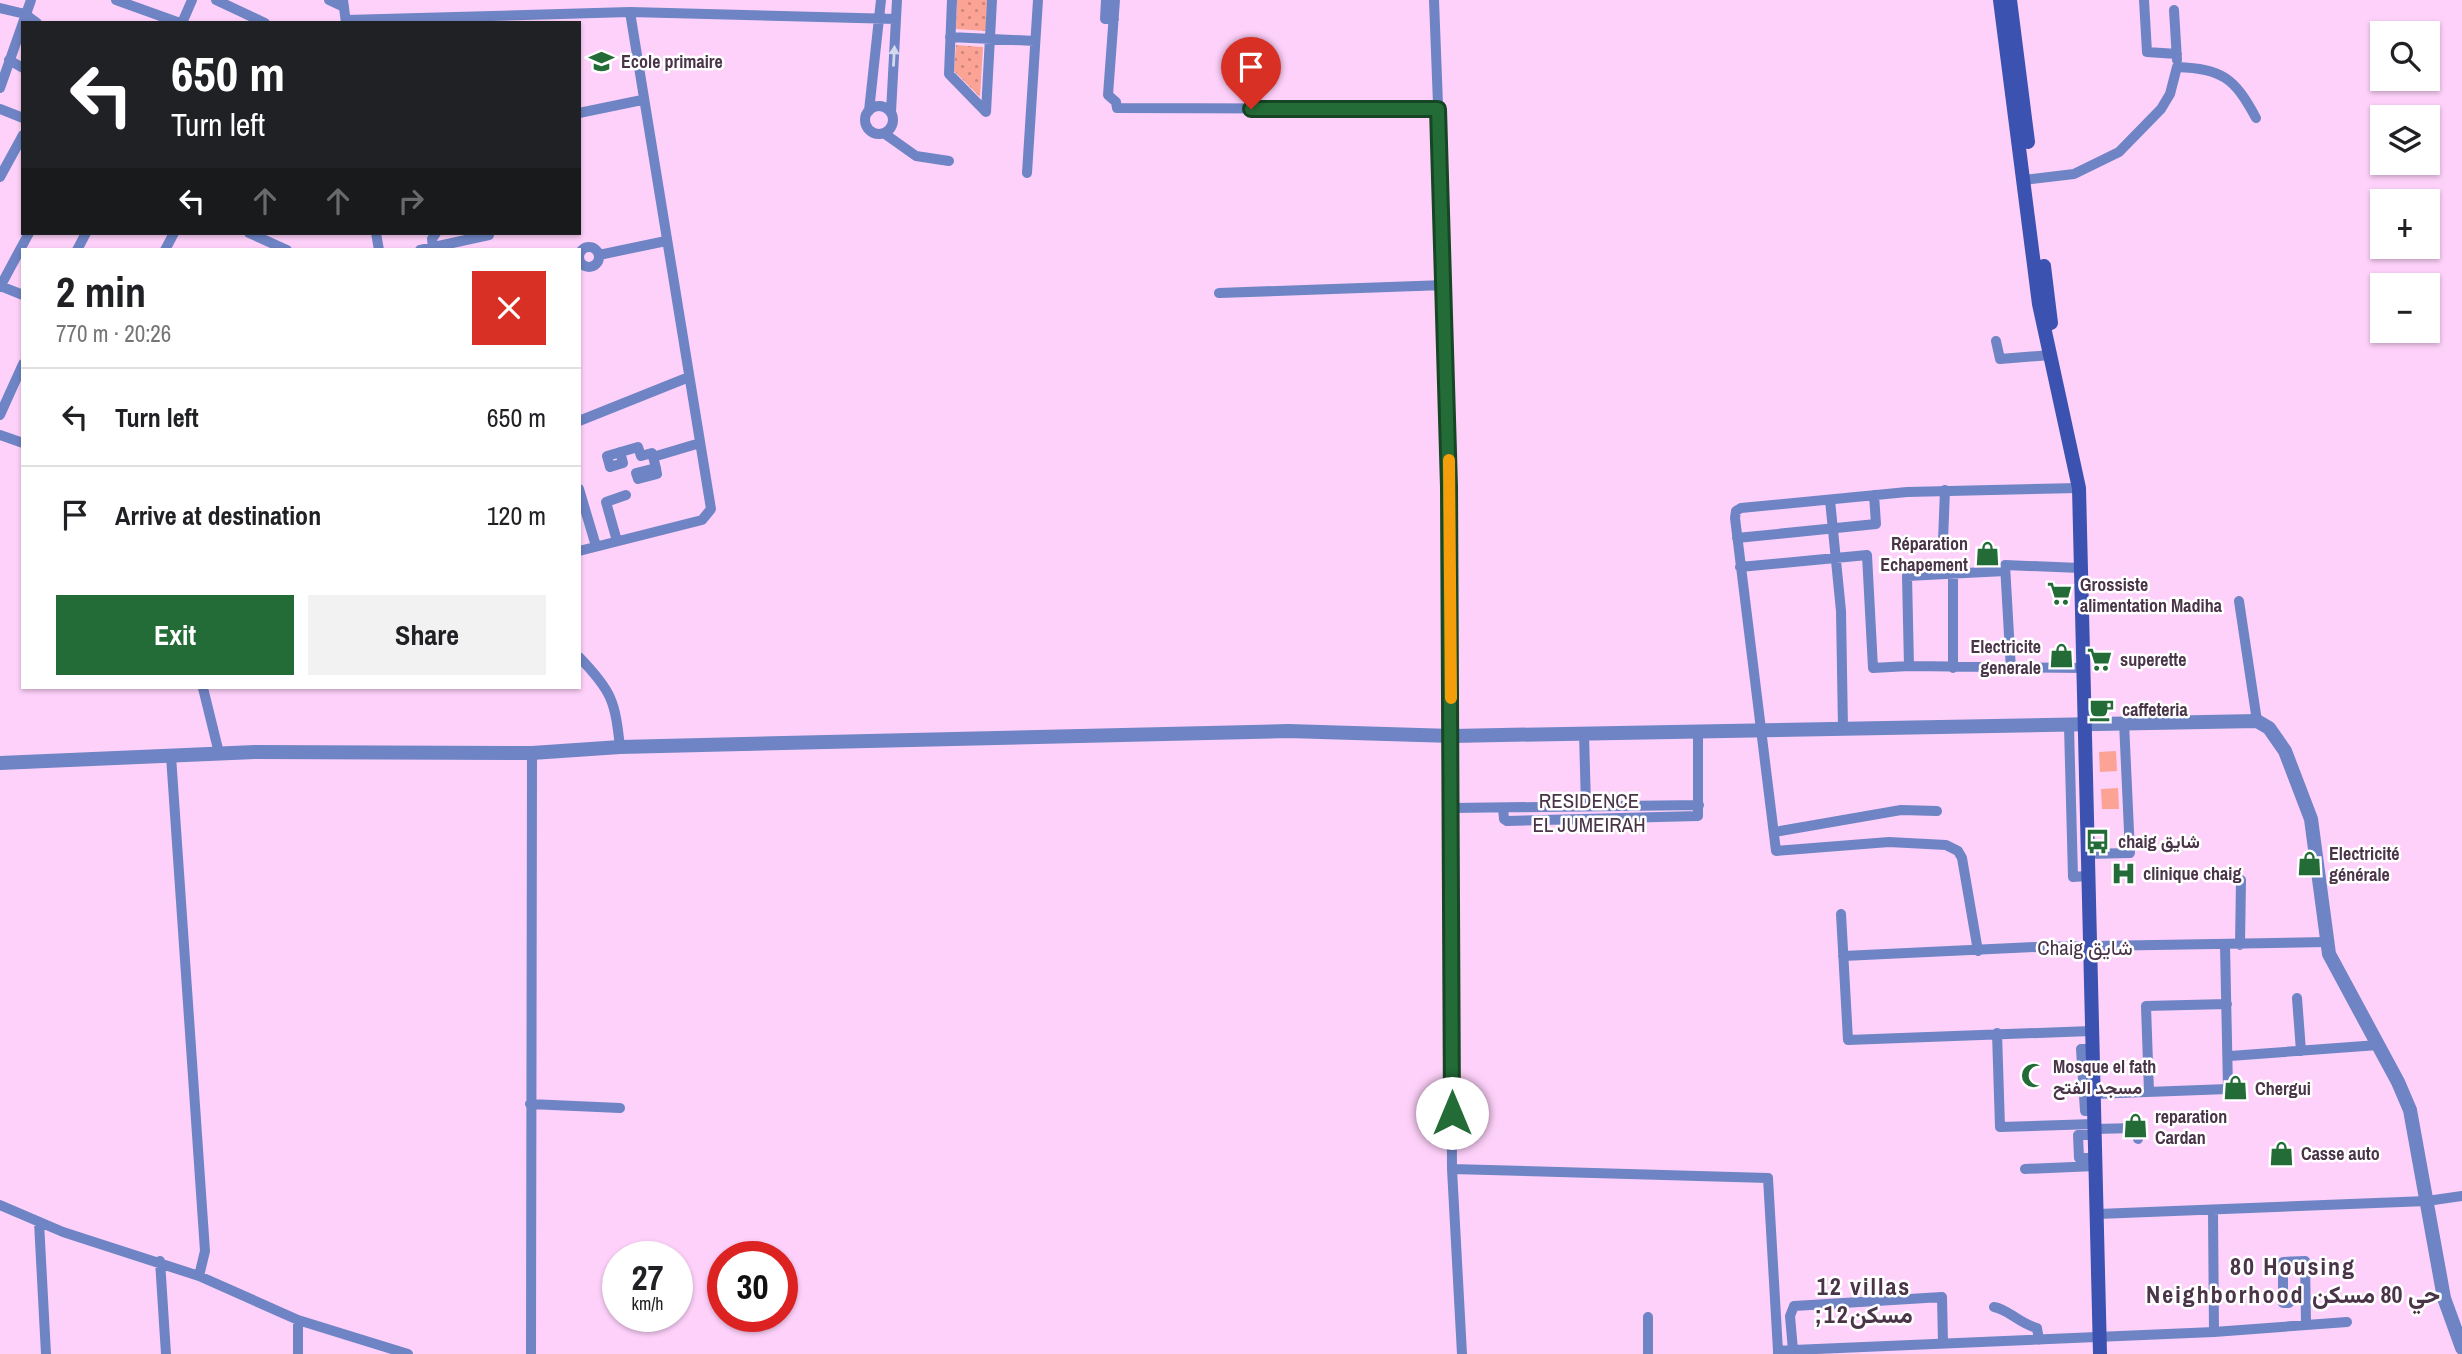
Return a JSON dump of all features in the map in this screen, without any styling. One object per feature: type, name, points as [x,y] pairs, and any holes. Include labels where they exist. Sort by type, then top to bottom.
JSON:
[{"type":"main road","points":[[2000,0],[2029,180]]},
{"type":"main road","points":[[2010,0],[2039,304],[2078,488],[2084,668],[2076,725],[2086,876],[2100,1354]]},
{"type":"street","points":[[23,21],[31,0]]},
{"type":"street","points":[[116,0],[175,21]]},
{"type":"street","points":[[182,21],[192,0]]},
{"type":"street","points":[[216,0],[261,21]]},
{"type":"street","points":[[329,0],[344,4],[346,21],[630,12],[896,19]]},
{"type":"street","points":[[881,0],[869,111],[865,123],[873,133],[885,134],[916,156],[949,161]]},
{"type":"street","points":[[885,134],[893,124],[891,112],[897,0]]},
{"type":"street","points":[[952,0],[950,74],[986,112],[992,0]]},
{"type":"street","points":[[1027,173],[1038,0]]},
{"type":"street","points":[[1106,0],[1105,19],[1114,19]]},
{"type":"street","points":[[1115,0],[1108,95],[1116,102],[1117,108],[1438,109]]},
{"type":"street","points":[[1434,0],[1445,285],[1452,736],[1452,1169],[1462,1354]]},
{"type":"street","points":[[2144,0],[2147,52],[2177,54]]},
{"type":"street","points":[[0,8],[25,14],[34,21]]},
{"type":"street","points":[[2029,180],[2074,174],[2119,152],[2161,109],[2170,94],[2177,67],[2174,10]]},
{"type":"street","points":[[581,551],[702,520],[710,509],[642,100],[630,12]]},
{"type":"street","points":[[0,88],[21,26]]},
{"type":"street","points":[[950,37],[1035,41]]},
{"type":"street","points":[[9,60],[21,67]]},
{"type":"street","points":[[2177,67],[2214,70],[2245,96],[2256,118]]},
{"type":"street","points":[[581,113],[642,100]]},
{"type":"street","points":[[869,111],[880,106],[891,112]]},
{"type":"street","points":[[0,109],[21,117]]},
{"type":"street","points":[[0,177],[21,139]]},
{"type":"street","points":[[21,294],[0,286],[28,235]]},
{"type":"street","points":[[253,235],[283,248]]},
{"type":"street","points":[[431,238],[453,247],[480,235]]},
{"type":"street","points":[[581,254],[585,247],[594,248],[599,255],[666,241]]},
{"type":"street","points":[[1219,293],[1445,285]]},
{"type":"street","points":[[1996,341],[2000,359],[2051,355]]},
{"type":"street","points":[[0,415],[21,369]]},
{"type":"street","points":[[581,420],[688,377]]},
{"type":"street","points":[[0,435],[21,442]]},
{"type":"street","points":[[620,452],[638,447],[641,456],[652,453],[654,462],[699,443]]},
{"type":"street","points":[[1978,951],[1962,858],[1958,850],[1946,845],[1889,842],[1776,851],[1740,567],[1736,511],[1741,508],[1830,499],[1945,490],[2078,488]]},
{"type":"street","points":[[1943,541],[1945,490]]},
{"type":"street","points":[[617,541],[606,502],[626,495]]},
{"type":"street","points":[[1737,538],[1876,524],[1874,495]]},
{"type":"street","points":[[581,496],[596,547]]},
{"type":"street","points":[[1830,499],[1837,556],[1843,729]]},
{"type":"street","points":[[1740,567],[1867,555],[1873,668],[2084,668]]},
{"type":"street","points":[[2011,670],[2005,565],[2080,568]]},
{"type":"street","points":[[1909,666],[1907,576],[2006,571]]},
{"type":"street","points":[[1953,574],[1953,668]]},
{"type":"street","points":[[2239,601],[2257,721]]},
{"type":"street","points":[[581,659],[605,684],[616,708],[620,747]]},
{"type":"street","points":[[203,689],[219,753]]},
{"type":"street","points":[[0,763],[219,753],[532,753],[620,747],[1288,731],[1452,736],[2257,721],[2269,728],[2285,751],[2311,819],[2329,954],[2410,1110],[2444,1298],[2462,1348]]},
{"type":"street","points":[[2085,854],[2130,853],[2124,722]]},
{"type":"street","points":[[2076,725],[2073,877],[2086,876]]},
{"type":"street","points":[[1503,808],[1504,819],[1507,821],[1697,816],[1698,732]]},
{"type":"street","points":[[1584,733],[1586,806]]},
{"type":"street","points":[[531,1354],[532,753]]},
{"type":"street","points":[[171,756],[205,1251],[199,1276]]},
{"type":"street","points":[[1452,808],[1699,805]]},
{"type":"street","points":[[1774,832],[1901,810],[1937,811]]},
{"type":"street","points":[[2240,944],[2241,880]]},
{"type":"street","points":[[1841,914],[1848,1040],[2091,1031]]},
{"type":"street","points":[[1843,956],[2088,946],[2327,943]]},
{"type":"street","points":[[2093,1094],[2228,1089],[2230,1056],[2225,945]]},
{"type":"street","points":[[2297,998],[2301,1051]]},
{"type":"street","points":[[2149,1092],[2146,1006],[2227,1004]]},
{"type":"street","points":[[1997,1033],[2000,1127],[2094,1125],[2137,1128],[2138,1139]]},
{"type":"street","points":[[2230,1056],[2378,1045]]},
{"type":"street","points":[[2092,1049],[2081,1049],[2085,1111],[2094,1125]]},
{"type":"street","points":[[530,1104],[620,1108]]},
{"type":"street","points":[[2025,1169],[2096,1162]]},
{"type":"street","points":[[1452,1169],[1768,1178],[1778,1353],[1793,1350],[2214,1332],[2347,1322]]},
{"type":"street","points":[[2098,1214],[2427,1201],[2462,1196]]},
{"type":"street","points":[[0,1205],[39,1222],[199,1276],[298,1320],[408,1354]]},
{"type":"street","points":[[2213,1211],[2214,1332]]},
{"type":"street","points":[[39,1222],[46,1354]]},
{"type":"street","points":[[160,1261],[166,1354]]},
{"type":"street","points":[[1793,1350],[1790,1316],[1794,1306],[1942,1297],[1943,1343]]},
{"type":"street","points":[[2306,1298],[2306,1323]]},
{"type":"street","points":[[1994,1307],[2001,1308],[2024,1325],[2037,1328],[2039,1340]]},
{"type":"street","points":[[1648,1317],[1648,1354]]},
{"type":"street","points":[[298,1320],[298,1354]]},
{"type":"shaded area","points":[[957,0],[987,0],[986,31],[956,29]]},
{"type":"shaded area","points":[[956,45],[983,47],[980,97],[954,71]]},
{"type":"shaded area","points":[[2116,751],[2117,771],[2100,772],[2099,752]]},
{"type":"shaded area","points":[[2118,788],[2119,809],[2102,809],[2101,789]]},
{"type":"slow traffic","points":[[1449,460],[1451,698]]},
{"type":"place","name":"Ecole primaire","points":[[601,61]]},
{"type":"place","name":"Réparation Echapement","points":[[1988,553]]},
{"type":"place","name":"Grossiste alimentation Madiha","points":[[2060,594]]},
{"type":"place","name":"Electricite generale","points":[[2061,656]]},
{"type":"place","name":"superette","points":[[2100,659]]},
{"type":"place","name":"caffeteria","points":[[2102,709]]},
{"type":"place","name":"chaig شايق","points":[[2098,841]]},
{"type":"place","name":"Electricité générale","points":[[2309,863]]},
{"type":"place","name":"clinique chaig","points":[[2123,873]]},
{"type":"place","name":"Mosque el fath مسجد الفتح","points":[[2033,1076]]},
{"type":"place","name":"Chergui","points":[[2235,1088]]},
{"type":"place","name":"reparation Cardan","points":[[2135,1126]]},
{"type":"place","name":"Casse auto","points":[[2281,1153]]},
{"type":"district","name":"RESIDENCE EL JUMEIRAH","points":[[1589,812]]},
{"type":"district","name":"Chaig شايق","points":[[2085,947]]},
{"type":"district","name":"80 Housing Neighborhood حي 80 مسكن","points":[[2293,1280]]},
{"type":"district","name":"12 villas ;12مسكن","points":[[1864,1300]]},
{"type":"route","points":[[1251,109],[1438,109],[1447,338],[1452,736],[1452,1113]]}]
